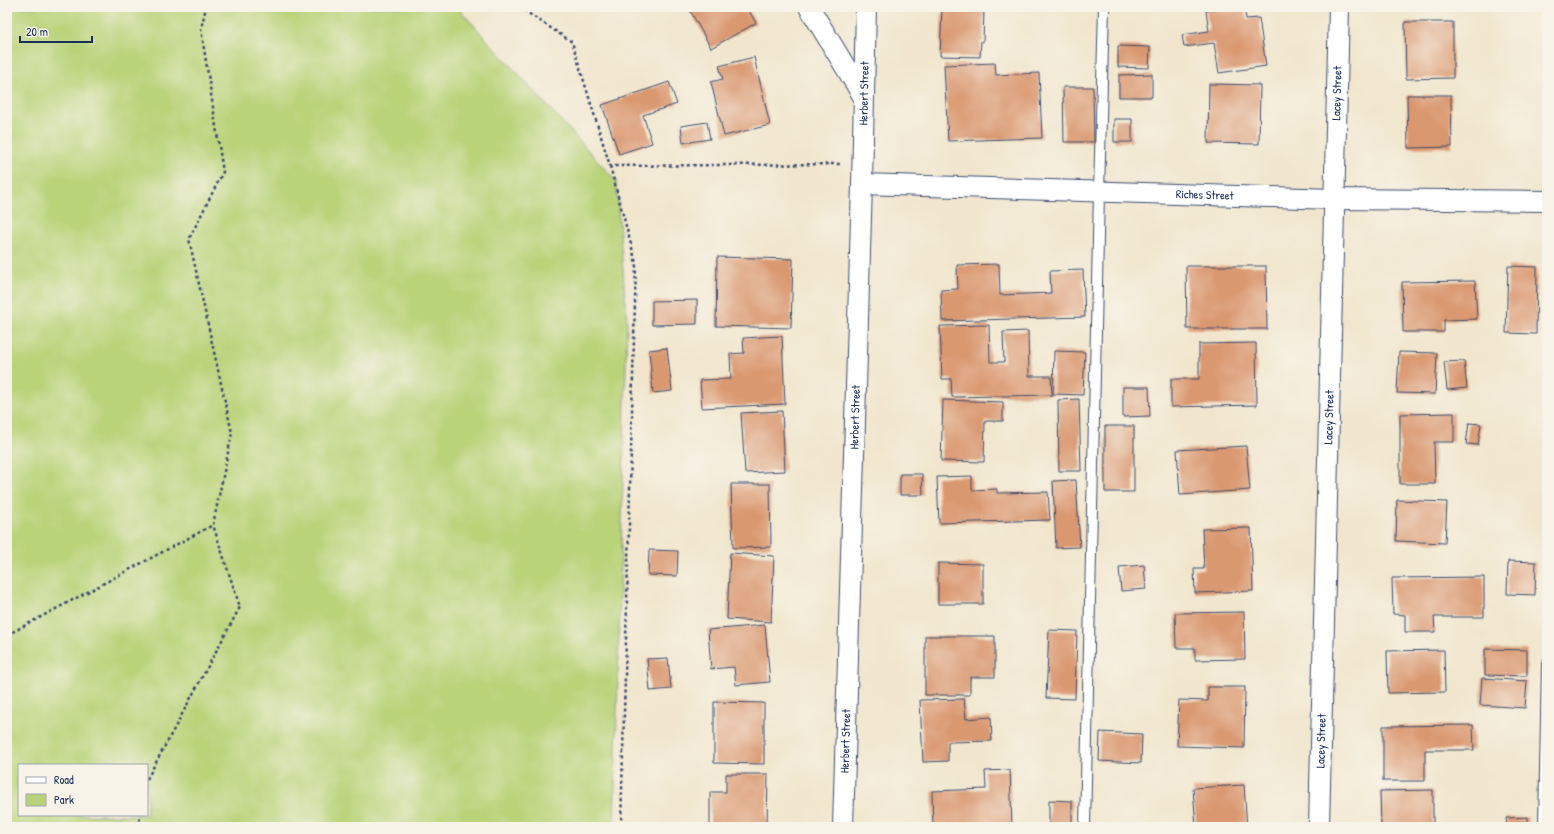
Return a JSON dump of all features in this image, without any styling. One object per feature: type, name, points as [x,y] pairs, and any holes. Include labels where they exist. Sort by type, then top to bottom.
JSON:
[{"type":"street","points":[[809,7],[863,96]]},
{"type":"street","name":"Herbert Street","points":[[842,827],[866,7]]},
{"type":"street","name":"Lacey Street","points":[[1319,827],[1339,7]]},
{"type":"street","name":"Riches Street","points":[[862,184],[1334,199],[1547,201]]},
{"type":"lane","points":[[1085,827],[1104,7]]},
{"type":"lane","points":[[1544,827],[1547,663]]},
{"type":"path","points":[[148,777],[240,607],[213,525],[232,433],[188,239],[223,172],[201,29],[206,7]]},
{"type":"path","points":[[519,7],[572,42],[610,166],[636,263],[621,827]]},
{"type":"path","points":[[610,166],[862,164]]},
{"type":"path","points":[[7,636],[213,525]]},
{"type":"path","points":[[140,816],[140,827]]},
{"type":"green space","points":[[7,7],[457,7],[616,181],[627,323],[614,827],[7,827]]},
{"type":"building","points":[[688,7],[747,7],[756,23],[711,48]]},
{"type":"building","points":[[1244,7],[1246,19],[1259,18],[1266,66],[1219,73],[1214,43],[1184,47],[1182,35],[1209,31],[1206,11]]},
{"type":"building","points":[[942,8],[984,9],[983,42],[981,41],[980,57],[940,56]]},
{"type":"building","points":[[1405,22],[1453,22],[1453,78],[1406,79]]},
{"type":"building","points":[[1118,46],[1150,47],[1149,68],[1118,67]]},
{"type":"building","points":[[754,57],[770,125],[724,136],[711,82],[723,79],[719,66]]},
{"type":"building","points":[[995,63],[996,75],[1039,73],[1042,138],[948,141],[944,65]]},
{"type":"building","points":[[1152,74],[1152,97],[1119,97],[1119,75]]},
{"type":"building","points":[[669,82],[677,104],[643,115],[652,143],[619,154],[602,105]]},
{"type":"building","points":[[1209,84],[1260,85],[1259,144],[1208,143]]},
{"type":"building","points":[[1063,87],[1093,87],[1094,142],[1064,142]]},
{"type":"building","points":[[1407,95],[1451,95],[1452,147],[1408,148]]},
{"type":"building","points":[[1114,119],[1132,119],[1132,142],[1114,142]]},
{"type":"building","points":[[707,122],[710,139],[683,143],[681,126]]},
{"type":"building","points":[[717,257],[793,259],[791,328],[716,326]]},
{"type":"building","points":[[999,264],[1000,295],[1051,293],[1050,271],[1083,270],[1085,317],[942,321],[941,290],[958,289],[957,265]]},
{"type":"building","points":[[1186,266],[1266,266],[1267,329],[1187,329]]},
{"type":"building","points":[[1508,266],[1537,267],[1536,334],[1506,333]]},
{"type":"building","points":[[1475,281],[1477,319],[1444,320],[1444,332],[1403,332],[1402,282]]},
{"type":"building","points":[[697,300],[697,324],[652,325],[652,301]]},
{"type":"building","points":[[989,325],[990,362],[1004,362],[1003,332],[1028,331],[1029,376],[1051,376],[1052,395],[952,397],[951,379],[942,379],[940,326]]},
{"type":"building","points":[[782,336],[785,404],[702,408],[700,380],[731,379],[730,354],[744,353],[743,338]]},
{"type":"building","points":[[1256,343],[1257,405],[1171,407],[1171,379],[1199,379],[1199,344]]},
{"type":"building","points":[[667,348],[672,391],[653,393],[649,350]]},
{"type":"building","points":[[1054,351],[1085,352],[1083,395],[1053,394]]},
{"type":"building","points":[[1399,352],[1437,353],[1435,394],[1397,393]]},
{"type":"building","points":[[1464,361],[1467,388],[1447,390],[1444,362]]},
{"type":"building","points":[[1123,387],[1149,387],[1150,416],[1123,417]]},
{"type":"building","points":[[1079,399],[1081,471],[1059,471],[1058,400]]},
{"type":"building","points":[[943,400],[1003,402],[1003,421],[985,421],[984,462],[941,461]]},
{"type":"building","points":[[782,411],[785,471],[745,473],[741,413]]},
{"type":"building","points":[[1454,413],[1454,442],[1434,442],[1435,484],[1400,484],[1400,414]]},
{"type":"building","points":[[1469,423],[1481,424],[1478,445],[1466,444]]},
{"type":"building","points":[[1105,426],[1134,426],[1134,492],[1105,492]]},
{"type":"building","points":[[1246,446],[1250,490],[1180,495],[1177,450]]},
{"type":"building","points":[[900,474],[922,474],[923,495],[900,495]]},
{"type":"building","points":[[972,476],[972,490],[997,489],[997,493],[1048,492],[1050,520],[939,523],[937,477]]},
{"type":"building","points":[[1076,480],[1080,547],[1056,548],[1053,481]]},
{"type":"building","points":[[731,484],[770,484],[771,547],[733,548]]},
{"type":"building","points":[[1397,500],[1447,502],[1445,543],[1396,541]]},
{"type":"building","points":[[1251,528],[1253,591],[1195,593],[1194,569],[1204,569],[1202,529]]},
{"type":"building","points":[[649,550],[678,551],[677,576],[648,575]]},
{"type":"building","points":[[730,553],[774,556],[771,622],[727,619]]},
{"type":"building","points":[[1508,561],[1536,562],[1535,595],[1507,594]]},
{"type":"building","points":[[938,563],[983,564],[983,604],[938,604]]},
{"type":"building","points":[[1144,565],[1146,589],[1121,591],[1119,567]]},
{"type":"building","points":[[1484,577],[1484,617],[1434,617],[1435,632],[1405,632],[1405,615],[1393,614],[1392,578]]},
{"type":"building","points":[[1244,612],[1245,659],[1195,660],[1195,648],[1176,648],[1175,613]]},
{"type":"building","points":[[765,625],[770,682],[736,685],[734,667],[711,669],[708,630]]},
{"type":"building","points":[[1049,630],[1077,631],[1075,699],[1046,698]]},
{"type":"building","points":[[925,636],[995,636],[995,677],[970,677],[970,695],[925,695]]},
{"type":"building","points":[[1485,649],[1527,650],[1527,676],[1485,675]]},
{"type":"building","points":[[1444,650],[1445,692],[1388,693],[1387,651]]},
{"type":"building","points":[[668,658],[671,689],[650,691],[647,659]]},
{"type":"building","points":[[1482,678],[1527,681],[1525,708],[1480,705]]},
{"type":"building","points":[[1208,687],[1245,687],[1244,748],[1177,746],[1179,700],[1208,701]]},
{"type":"building","points":[[964,699],[966,719],[991,717],[992,741],[948,742],[948,761],[923,762],[920,700]]},
{"type":"building","points":[[714,702],[764,703],[764,764],[714,763]]},
{"type":"building","points":[[1473,725],[1474,750],[1425,750],[1425,781],[1383,781],[1383,726]]},
{"type":"building","points":[[1100,732],[1142,734],[1141,763],[1099,761]]},
{"type":"building","points":[[1010,770],[1012,827],[933,827],[932,791],[986,789],[985,771]]},
{"type":"building","points":[[726,774],[768,774],[767,827],[710,827],[710,792],[726,792]]},
{"type":"building","points":[[1244,785],[1247,827],[1196,827],[1193,788]]},
{"type":"building","points":[[1433,790],[1433,827],[1381,827],[1380,791]]},
{"type":"building","points":[[1049,800],[1072,801],[1072,827],[1049,827]]},
{"type":"building","points":[[1528,817],[1528,827],[1507,827],[1506,818]]}]
